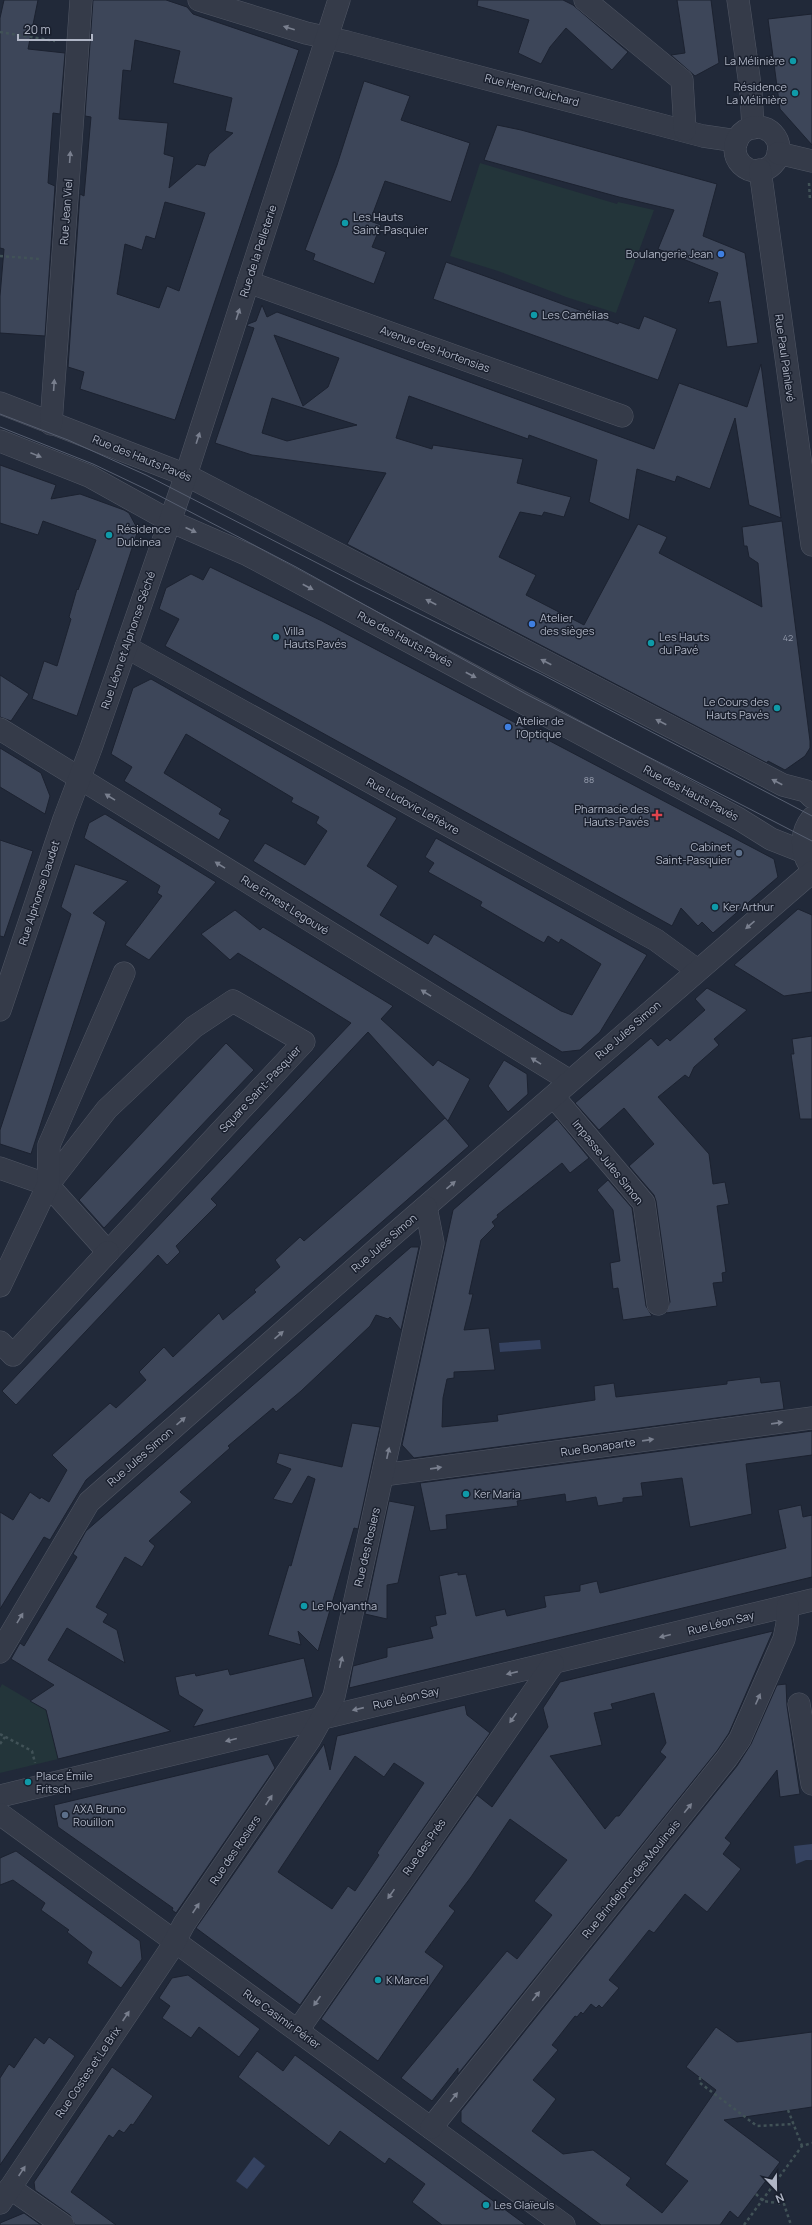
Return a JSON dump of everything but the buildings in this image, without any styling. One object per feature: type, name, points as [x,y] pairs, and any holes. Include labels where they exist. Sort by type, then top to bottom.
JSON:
[{"type":"street","name":"Rue Jean Viel","points":[[51,424],[81,0]]},
{"type":"street","name":"Rue Henri Guichard","points":[[199,0],[327,38],[685,130],[745,134]]},
{"type":"street","name":"Rue de la Pelleterie","points":[[173,511],[186,475],[339,0]]},
{"type":"street","points":[[585,0],[682,80],[685,130]]},
{"type":"street","points":[[738,0],[751,92],[745,134],[736,154],[742,165],[754,170],[760,170],[771,165],[778,153],[778,142],[775,136],[764,128],[745,134]]},
{"type":"street","points":[[778,153],[812,161]]},
{"type":"street","name":"Rue Paul Painlevé","points":[[760,170],[806,468],[812,545]]},
{"type":"street","name":"Avenue des Hortensias","points":[[248,282],[622,416]]},
{"type":"street","name":"Rue des Hauts Pavés","points":[[0,403],[186,475],[783,785],[806,791],[812,797]]},
{"type":"street","name":"Rue des Hauts Pavés","points":[[0,441],[173,511],[248,555],[739,819],[808,861]]},
{"type":"street","name":"Rue Léon et Alphonse Séché","points":[[79,778],[173,511]]},
{"type":"street","name":"Rue Ludovic Lefièvre","points":[[126,647],[656,940],[697,970]]},
{"type":"street","name":"Rue Ernest Legouvé","points":[[0,729],[570,1081]]},
{"type":"street","name":"Rue Alphonse Daudet","points":[[0,1010],[5,975],[79,778]]},
{"type":"street","points":[[808,861],[805,832],[812,818]]},
{"type":"street","name":"Rue Jules Simon","points":[[0,1652],[89,1502],[426,1206],[554,1097],[570,1081],[697,970],[812,872]]},
{"type":"street","points":[[0,1286],[48,1185],[49,1145],[124,973]]},
{"type":"street","name":"Square Saint-Pasquier","points":[[48,1185],[107,1110],[194,1028],[233,1001],[304,1042],[108,1252]]},
{"type":"street","name":"Impasse Jules Simon","points":[[554,1097],[644,1203],[658,1304]]},
{"type":"street","points":[[0,1168],[48,1185],[108,1252],[12,1355],[0,1342]]},
{"type":"street","name":"Rue des Rosiers","points":[[175,1941],[310,1739],[334,1696],[433,1242],[426,1206]]},
{"type":"street","name":"Rue Bonaparte","points":[[383,1475],[812,1418]]},
{"type":"street","name":"Rue Léon Say","points":[[0,1796],[321,1718],[552,1664],[812,1600]]},
{"type":"street","name":"Rue Brindejonc des Moulinais","points":[[431,2128],[727,1758],[740,1739],[784,1639],[788,1606]]},
{"type":"street","name":"Rue des Prés","points":[[298,2030],[552,1664]]},
{"type":"street","points":[[799,1704],[812,1784]]},
{"type":"street","name":"Rue Casimir Périer","points":[[0,1814],[564,2225]]},
{"type":"street","name":"Rue Costes et Le Brix","points":[[5,2196],[175,1941]]},
{"type":"street","points":[[5,2196],[62,2225]]},
{"type":"path","points":[[0,32],[78,45]]},
{"type":"path","points":[[0,256],[63,260]]},
{"type":"path","points":[[0,1734],[32,1751],[37,1767]]},
{"type":"path","points":[[0,1744],[4,1736]]},
{"type":"path","points":[[700,2077],[700,2083],[758,2126],[794,2124]]},
{"type":"path","points":[[788,2110],[802,2146]]},
{"type":"path","points":[[744,2225],[802,2146],[812,2143]]},
{"type":"path","points":[[756,2194],[763,2200],[784,2204],[791,2225]]},
{"type":"shaded area","points":[[480,163],[617,204],[618,202],[654,210],[616,313],[566,297],[498,271],[450,256]]},
{"type":"shaded area","points":[[2,1684],[46,1710],[58,1759],[0,1773],[0,1688]]},
{"type":"water","points":[[540,1340],[541,1349],[500,1352],[499,1343]]},
{"type":"water","points":[[812,1844],[812,1860],[806,1860],[796,1864],[794,1846]]},
{"type":"water","points":[[254,2157],[265,2166],[247,2189],[236,2181]]},
{"type":"tram line","points":[[0,414],[68,440],[146,475],[358,584],[541,674],[812,816]]},
{"type":"tram line","points":[[0,427],[93,464],[156,494],[296,567],[526,694],[812,841]]},
{"type":"place","name":"La Mélinière","points":[[793,61]]},
{"type":"place","name":"Résidence La Mélinière","points":[[795,93]]},
{"type":"place","name":"Les Hauts Saint-Pasquier","points":[[345,223]]},
{"type":"place","name":"Boulangerie Jean","points":[[721,254]]},
{"type":"place","name":"Les Camélias","points":[[534,315]]},
{"type":"place","name":"Résidence Dulcinea","points":[[109,535]]},
{"type":"place","name":"Atelier des sièges","points":[[532,624]]},
{"type":"place","name":"Villa Hauts Pavés","points":[[276,637]]},
{"type":"place","name":"Les Hauts du Pavé","points":[[651,643]]},
{"type":"place","name":"Le Cours des Hauts Pavés","points":[[777,708]]},
{"type":"place","name":"Atelier de l'Optique","points":[[508,727]]},
{"type":"place","name":"Pharmacie des Hauts-Pavés","points":[[657,815]]},
{"type":"place","name":"Cabinet Saint-Pasquier","points":[[739,853]]},
{"type":"place","name":"Ker Arthur","points":[[715,907]]},
{"type":"place","name":"Ker Maria","points":[[466,1494]]},
{"type":"place","name":"Le Polyantha","points":[[304,1606]]},
{"type":"place","name":"Place Émile Fritsch","points":[[28,1782]]},
{"type":"place","name":"AXA Bruno Rouillon","points":[[65,1815]]},
{"type":"place","name":"K Marcel","points":[[378,1980]]},
{"type":"place","name":"Les Glaïeuls","points":[[486,2205]]}]
